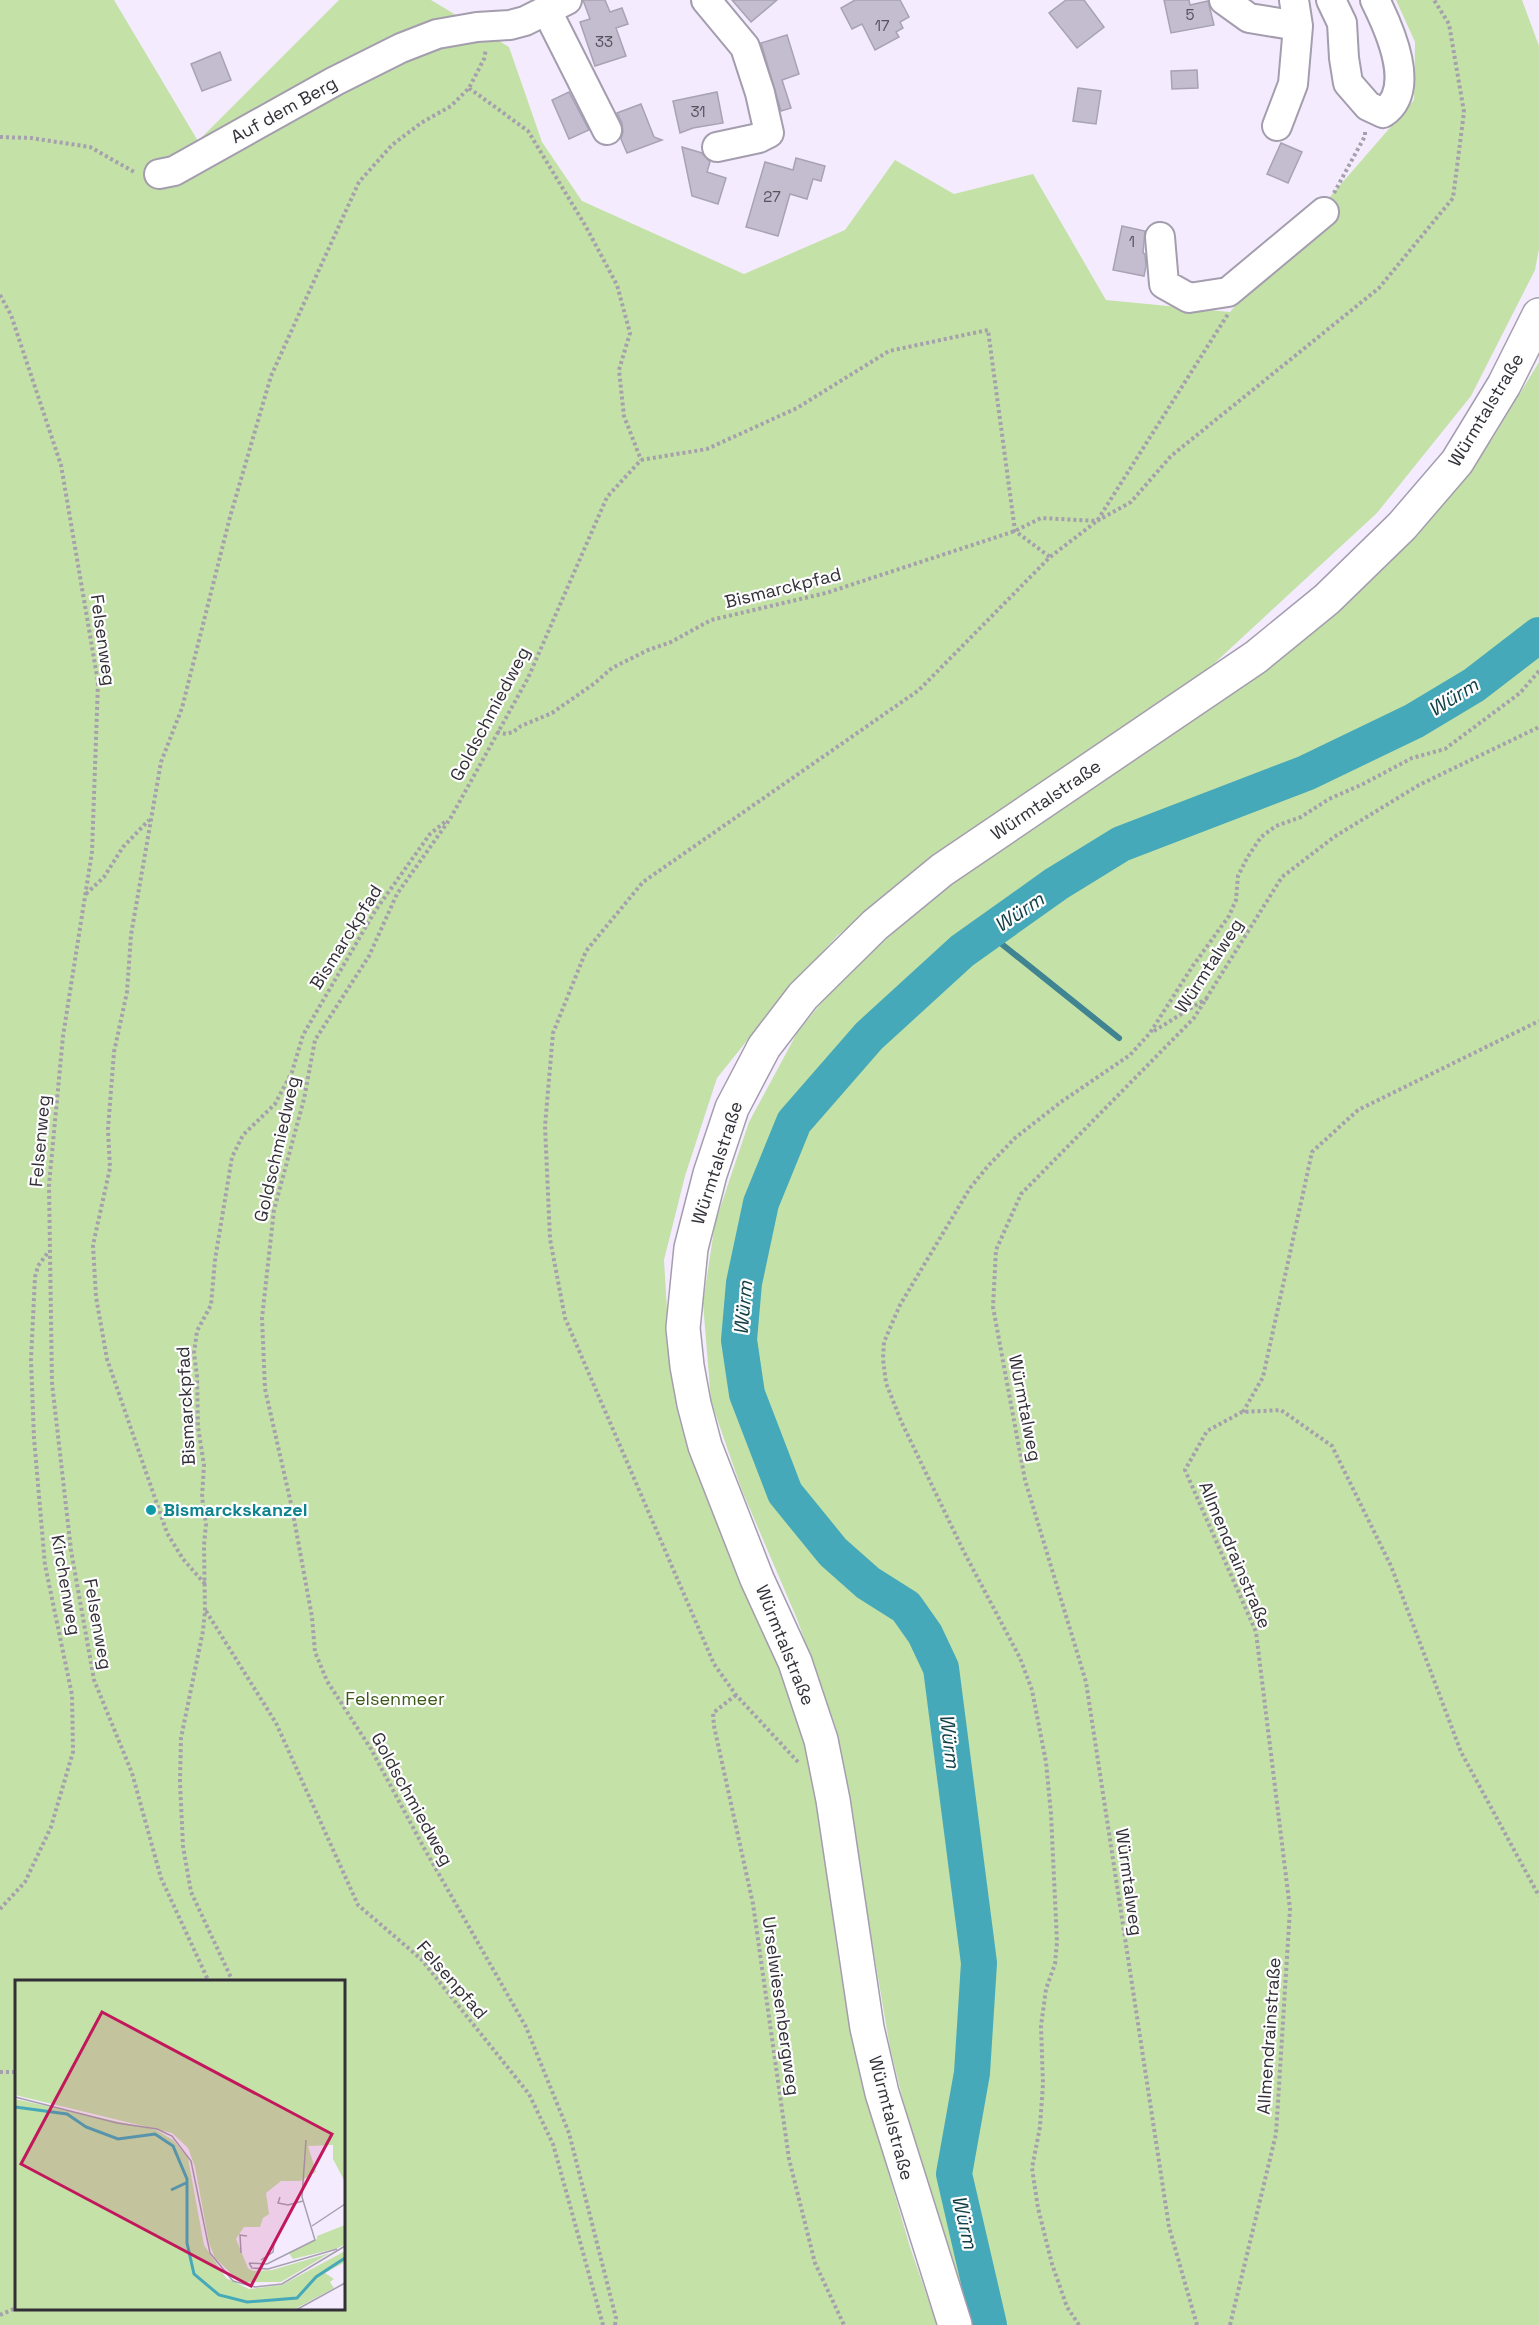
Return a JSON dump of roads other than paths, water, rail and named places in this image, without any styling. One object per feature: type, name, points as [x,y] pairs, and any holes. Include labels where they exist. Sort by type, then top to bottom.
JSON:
[{"type":"main road","name":"Würmtalstraße","points":[[955,2325],[882,2093],[867,2028],[833,1800],[821,1740],[795,1662],[758,1579],[705,1446],[694,1404],[683,1328],[684,1309],[691,1248],[710,1174],[732,1108],[764,1047],[803,996],[875,925],[942,870],[1256,657],[1327,599],[1402,526],[1457,462],[1504,385],[1539,315]]},
{"type":"street","points":[[706,0],[745,47],[760,93],[769,133],[759,138],[717,147]]},
{"type":"street","points":[[1224,0],[1249,18],[1296,13],[1293,84],[1277,126]]},
{"type":"street","points":[[1331,0],[1342,23],[1348,83],[1368,106],[1383,113],[1393,106],[1399,92],[1398,65],[1392,38],[1375,0]]},
{"type":"street","points":[[557,6],[607,130]]},
{"type":"street","name":"Auf dem Berg","points":[[159,174],[174,171],[335,81],[402,48],[437,34],[525,21],[557,6]]},
{"type":"street","points":[[1160,237],[1164,284],[1189,298],[1228,292],[1324,212]]},
{"type":"waterway","name":"Würm","points":[[989,2325],[954,2174],[972,2073],[979,1963],[941,1668],[925,1634],[906,1607],[868,1583],[833,1552],[785,1493],[747,1394],[739,1340],[744,1283],[761,1203],[794,1122],[869,1036],[962,951],[1056,884],[1121,844],[1306,773],[1414,721],[1474,685],[1539,635]]},
{"type":"waterway","points":[[988,933],[1119,1038]]},
{"type":"place","name":"Bismarckskanzel","points":[[151,1510]]},
{"type":"park label","name":"Felsenmeer","points":[[395,1699]]}]
